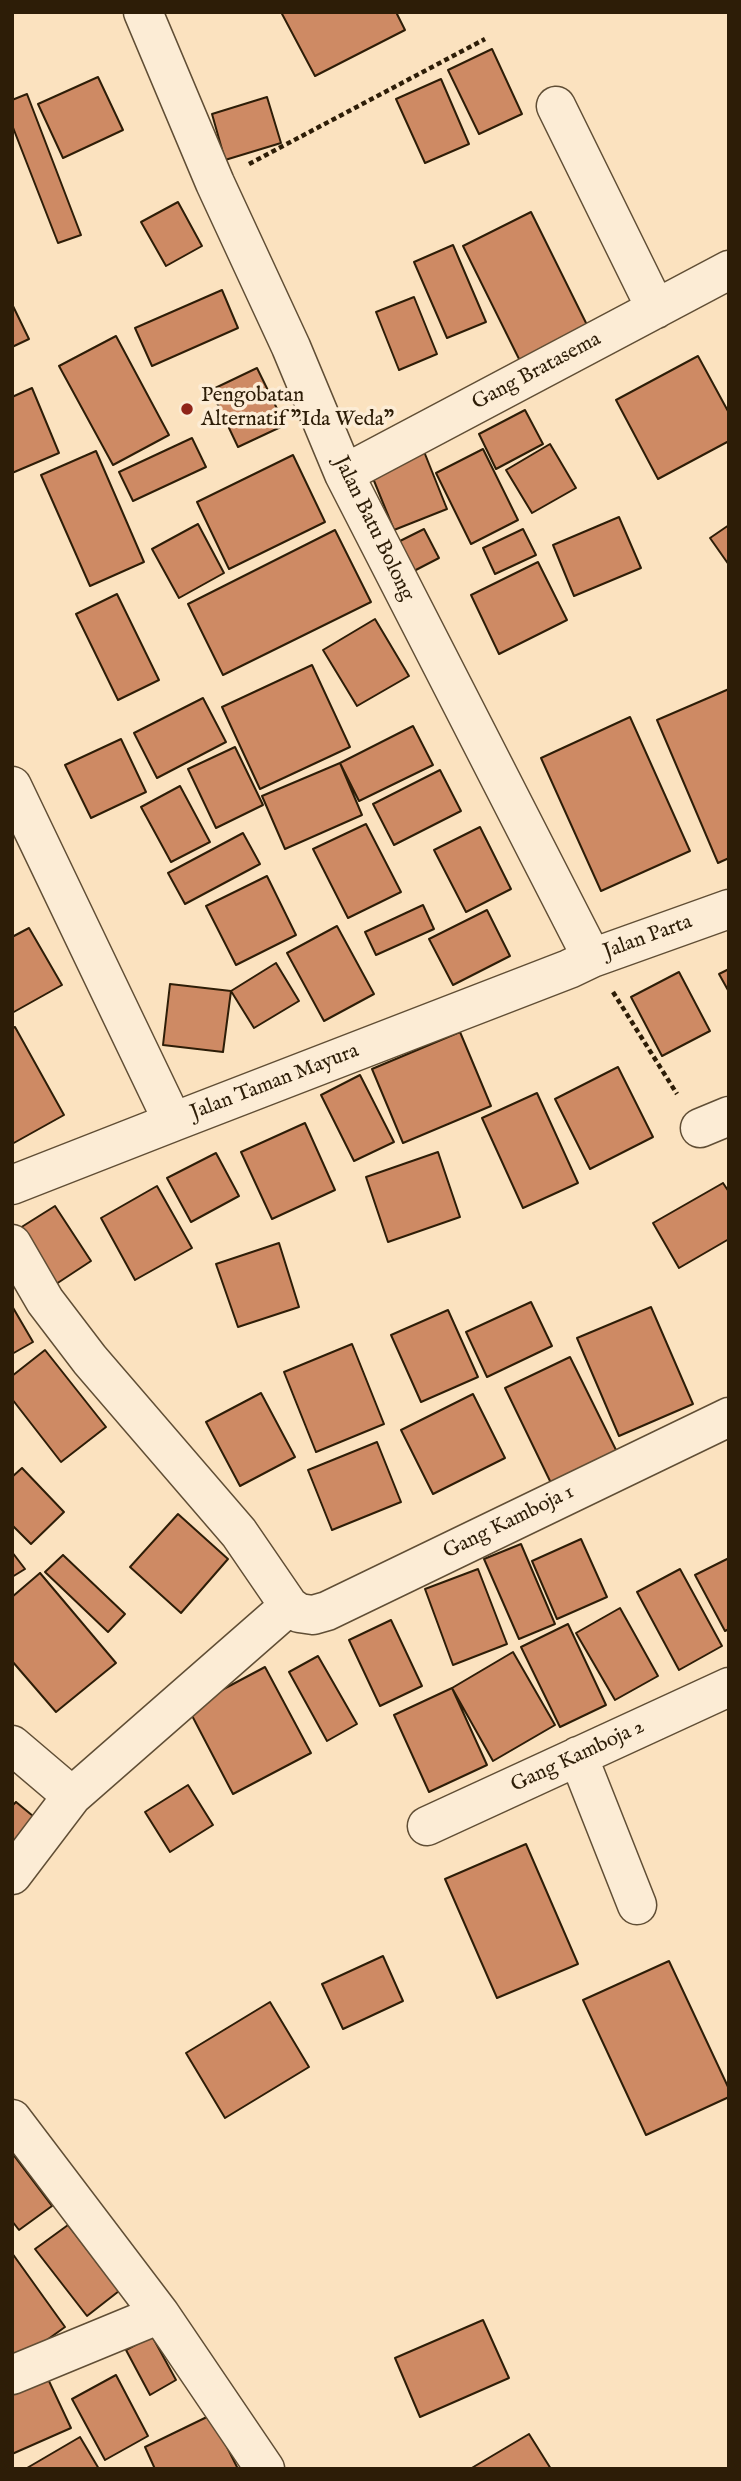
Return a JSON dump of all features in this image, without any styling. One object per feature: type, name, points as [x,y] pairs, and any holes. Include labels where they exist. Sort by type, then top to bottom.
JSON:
[{"type":"street","name":"Jalan Batu Bolong","points":[[143,12],[215,183],[291,347],[344,474],[580,964]]},
{"type":"street","points":[[556,106],[656,309]]},
{"type":"street","name":"Gang Bratasema","points":[[344,474],[729,270]]},
{"type":"street","name":"Jalan Taman Mayura","points":[[12,786],[173,1122],[580,964]]},
{"type":"street","name":"Jalan Parta","points":[[580,964],[729,909]]},
{"type":"street","points":[[12,1185],[173,1122]]},
{"type":"street","points":[[12,1244],[45,1301],[90,1360],[239,1533],[289,1606],[72,1796],[12,1875]]},
{"type":"street","name":"Gang Kamboja 1","points":[[289,1606],[299,1614],[313,1615],[327,1611],[729,1417]]},
{"type":"street","name":"Gang Kamboja 2","points":[[427,1826],[729,1687]]},
{"type":"street","points":[[12,1745],[72,1796]]},
{"type":"street","points":[[579,1756],[637,1905]]},
{"type":"street","points":[[12,2119],[160,2314],[265,2469]]},
{"type":"street","points":[[12,2375],[160,2314]]},
{"type":"path","points":[[215,183],[485,38]]},
{"type":"path","points":[[580,964],[694,1122],[714,1122]]},
{"type":"building","points":[[281,12],[396,12],[405,30],[315,76]]},
{"type":"building","points":[[492,49],[522,114],[479,134],[448,70]]},
{"type":"building","points":[[98,77],[123,130],[63,158],[38,104]]},
{"type":"building","points":[[441,79],[469,144],[425,163],[396,99]]},
{"type":"building","points":[[27,94],[81,235],[58,243],[12,125],[12,100]]},
{"type":"building","points":[[267,97],[281,143],[225,160],[212,114]]},
{"type":"building","points":[[178,202],[202,246],[166,266],[141,222]]},
{"type":"building","points":[[531,212],[592,335],[524,369],[463,246]]},
{"type":"building","points":[[453,245],[486,322],[447,338],[414,262]]},
{"type":"building","points":[[222,290],[238,328],[152,366],[135,328]]},
{"type":"building","points":[[414,297],[437,354],[399,370],[376,312]]},
{"type":"building","points":[[12,304],[29,339],[12,347]]},
{"type":"building","points":[[116,336],[169,435],[113,465],[59,366]]},
{"type":"building","points":[[698,356],[729,413],[729,441],[658,479],[616,400]]},
{"type":"building","points":[[257,368],[285,425],[238,447],[211,390]]},
{"type":"building","points":[[32,388],[59,453],[12,473],[12,397]]},
{"type":"building","points":[[525,410],[543,444],[496,469],[479,434]]},
{"type":"building","points":[[192,438],[206,467],[133,501],[119,472]]},
{"type":"building","points":[[421,444],[447,509],[394,530],[368,466]]},
{"type":"building","points":[[550,444],[576,488],[532,513],[506,470]]},
{"type":"building","points":[[483,449],[518,520],[471,544],[436,473]]},
{"type":"building","points":[[96,451],[144,562],[90,586],[41,475]]},
{"type":"building","points":[[293,455],[325,522],[229,569],[197,502]]},
{"type":"building","points":[[619,517],[641,568],[574,596],[553,545]]},
{"type":"building","points":[[198,524],[224,573],[179,598],[152,549]]},
{"type":"building","points":[[729,525],[729,565],[710,538]]},
{"type":"building","points":[[424,529],[439,558],[410,573],[394,544]]},
{"type":"building","points":[[523,529],[536,555],[495,574],[483,548]]},
{"type":"building","points":[[335,530],[371,602],[223,675],[188,604]]},
{"type":"building","points":[[538,562],[567,620],[499,654],[471,595]]},
{"type":"building","points":[[117,594],[159,680],[118,700],[76,614]]},
{"type":"building","points":[[375,619],[409,676],[357,706],[323,650]]},
{"type":"building","points":[[312,665],[350,747],[260,789],[222,707]]},
{"type":"building","points":[[729,689],[729,858],[718,863],[657,720]]},
{"type":"building","points":[[203,698],[226,742],[157,778],[134,733]]},
{"type":"building","points":[[630,717],[690,851],[601,891],[541,758]]},
{"type":"building","points":[[413,726],[433,765],[359,801],[340,763]]},
{"type":"building","points":[[121,739],[146,792],[91,818],[65,765]]},
{"type":"building","points":[[235,747],[263,805],[216,828],[188,769]]},
{"type":"building","points":[[340,763],[362,815],[285,849],[262,796]]},
{"type":"building","points":[[440,770],[461,811],[394,845],[373,804]]},
{"type":"building","points":[[180,786],[210,842],[171,862],[141,807]]},
{"type":"building","points":[[366,824],[401,892],[348,918],[313,849]]},
{"type":"building","points":[[480,827],[511,889],[466,912],[434,850]]},
{"type":"building","points":[[243,833],[260,864],[185,904],[168,873]]},
{"type":"building","points":[[267,876],[296,935],[236,965],[206,906]]},
{"type":"building","points":[[423,905],[434,929],[376,955],[365,932]]},
{"type":"building","points":[[487,910],[510,956],[453,985],[429,939]]},
{"type":"building","points":[[337,926],[374,994],[324,1021],[287,953]]},
{"type":"building","points":[[29,928],[62,985],[12,1013],[12,937]]},
{"type":"building","points":[[276,963],[299,1001],[254,1028],[231,991]]},
{"type":"building","points":[[729,969],[729,992],[719,974]]},
{"type":"building","points":[[679,972],[710,1031],[662,1056],[631,997]]},
{"type":"building","points":[[170,984],[231,991],[223,1052],[163,1045]]},
{"type":"building","points":[[15,1027],[64,1115],[12,1144],[12,1028]]},
{"type":"building","points":[[460,1032],[491,1106],[403,1143],[372,1069]]},
{"type":"building","points":[[618,1067],[653,1137],[590,1169],[555,1099]]},
{"type":"building","points":[[360,1075],[394,1142],[354,1161],[321,1095]]},
{"type":"building","points":[[537,1093],[578,1183],[523,1208],[482,1118]]},
{"type":"building","points":[[305,1123],[335,1190],[272,1219],[241,1152]]},
{"type":"building","points":[[438,1152],[460,1217],[388,1242],[366,1177]]},
{"type":"building","points":[[216,1153],[239,1196],[191,1222],[167,1178]]},
{"type":"building","points":[[723,1183],[729,1192],[729,1239],[679,1268],[653,1223]]},
{"type":"building","points":[[157,1186],[192,1248],[135,1280],[101,1218]]},
{"type":"building","points":[[55,1206],[91,1261],[47,1290],[12,1233]]},
{"type":"building","points":[[279,1243],[299,1307],[238,1327],[216,1264]]},
{"type":"building","points":[[531,1302],[552,1346],[487,1377],[466,1332]]},
{"type":"building","points":[[12,1306],[33,1342],[12,1354]]},
{"type":"building","points":[[651,1307],[693,1404],[619,1436],[577,1338]]},
{"type":"building","points":[[448,1310],[478,1377],[421,1402],[391,1335]]},
{"type":"building","points":[[352,1344],[384,1424],[316,1452],[284,1372]]},
{"type":"building","points":[[45,1350],[106,1427],[61,1462],[12,1399],[12,1376]]},
{"type":"building","points":[[570,1357],[617,1452],[551,1483],[505,1388]]},
{"type":"building","points":[[261,1393],[295,1457],[240,1486],[206,1422]]},
{"type":"building","points":[[473,1394],[505,1458],[433,1494],[401,1430]]},
{"type":"building","points":[[377,1442],[401,1502],[332,1530],[308,1470]]},
{"type":"building","points":[[22,1468],[64,1512],[31,1544],[12,1525],[12,1477]]},
{"type":"building","points":[[178,1514],[228,1559],[181,1613],[130,1567]]},
{"type":"building","points":[[581,1539],[607,1597],[557,1619],[532,1561]]},
{"type":"building","points":[[521,1544],[555,1624],[519,1639],[484,1559]]},
{"type":"building","points":[[12,1552],[25,1569],[12,1577]]},
{"type":"building","points":[[63,1555],[125,1614],[108,1632],[45,1572]]},
{"type":"building","points":[[729,1558],[729,1629],[725,1631],[695,1575]]},
{"type":"building","points":[[478,1569],[507,1644],[453,1665],[425,1589]]},
{"type":"building","points":[[680,1569],[722,1646],[679,1670],[637,1592]]},
{"type":"building","points":[[40,1573],[116,1663],[56,1712],[12,1661],[12,1597]]},
{"type":"building","points":[[620,1608],[658,1676],[615,1700],[576,1633]]},
{"type":"building","points":[[391,1620],[422,1686],[380,1706],[349,1640]]},
{"type":"building","points":[[568,1624],[606,1705],[560,1727],[521,1647]]},
{"type":"building","points":[[513,1652],[555,1725],[493,1761],[452,1688]]},
{"type":"building","points":[[318,1656],[357,1724],[327,1741],[289,1672]]},
{"type":"building","points":[[265,1667],[311,1753],[233,1794],[188,1708]]},
{"type":"building","points":[[452,1688],[487,1765],[429,1792],[394,1715]]},
{"type":"building","points":[[188,1785],[213,1825],[170,1852],[145,1812]]},
{"type":"building","points":[[16,1802],[45,1826],[12,1865],[12,1806]]},
{"type":"building","points":[[526,1844],[578,1964],[497,1998],[445,1879]]},
{"type":"building","points":[[383,1956],[403,2001],[343,2029],[322,1984]]},
{"type":"building","points":[[669,1961],[729,2089],[729,2097],[646,2135],[583,2000]]},
{"type":"building","points":[[270,2002],[309,2067],[225,2118],[186,2053]]},
{"type":"building","points":[[12,2153],[52,2206],[19,2230],[12,2221]]},
{"type":"building","points":[[68,2225],[119,2291],[87,2316],[35,2249]]},
{"type":"building","points":[[12,2253],[65,2327],[12,2365]]},
{"type":"building","points":[[483,2320],[509,2378],[420,2417],[395,2358]]},
{"type":"building","points":[[152,2336],[176,2380],[150,2395],[126,2350]]},
{"type":"building","points":[[116,2375],[148,2436],[105,2460],[72,2399]]},
{"type":"building","points":[[48,2379],[71,2428],[12,2454],[12,2395]]},
{"type":"building","points":[[211,2415],[238,2469],[155,2469],[145,2447]]},
{"type":"building","points":[[529,2434],[551,2469],[470,2469]]},
{"type":"building","points":[[80,2437],[99,2469],[27,2469],[27,2468]]},
{"type":"place","name":"Pengobatan Alternatif \"Ida Weda\"","points":[[187,409]]}]
